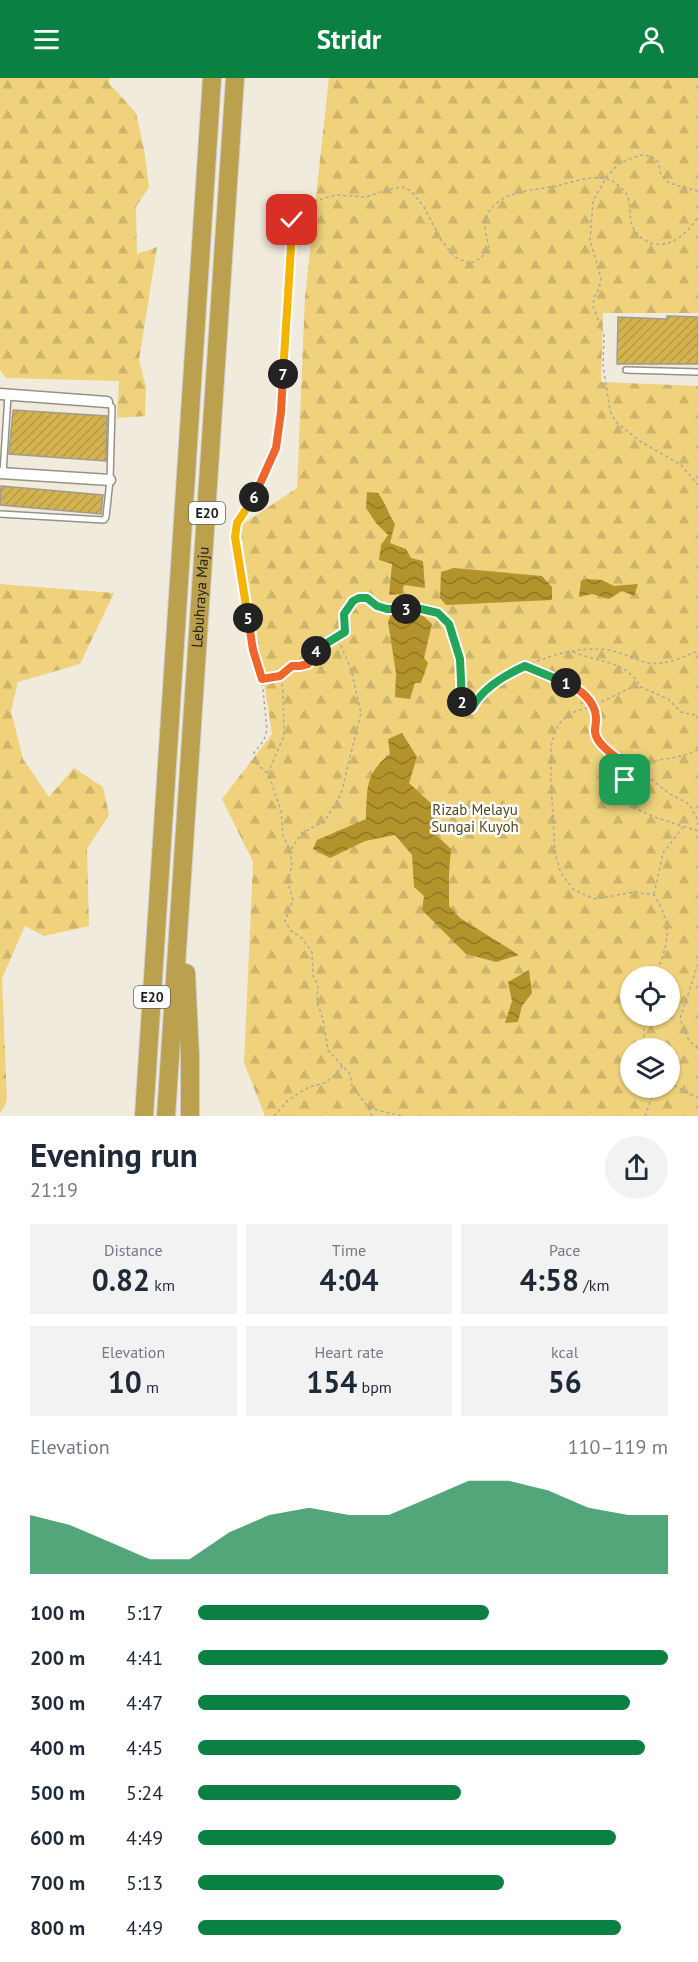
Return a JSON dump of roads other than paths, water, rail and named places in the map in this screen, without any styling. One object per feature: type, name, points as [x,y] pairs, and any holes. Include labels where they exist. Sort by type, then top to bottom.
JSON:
[{"type":"highway","name":"Lebuhraya Maju","points":[[144,1116],[212,78]]},
{"type":"highway","name":"Lebuhraya Maju","points":[[166,1116],[236,78]]},
{"type":"highway","points":[[134,1116],[146,955],[159,879]]},
{"type":"highway","points":[[179,930],[185,961],[190,1056],[190,1116]]},
{"type":"street","points":[[4,394],[107,402]]},
{"type":"street","points":[[2,473],[110,480]]},
{"type":"lane","points":[[626,370],[698,372]]},
{"type":"lane","points":[[2,473],[4,394]]},
{"type":"lane","points":[[0,514],[102,521],[106,517],[110,480],[112,407],[107,402]]},
{"type":"water","points":[[367,492],[378,493],[395,524],[390,543],[406,549],[411,558],[423,561],[425,588],[404,585],[402,594],[389,595],[392,564],[379,560],[381,545],[388,535],[366,508]]},
{"type":"water","points":[[454,568],[542,576],[552,587],[552,600],[446,605],[440,598],[441,572]]},
{"type":"water","points":[[602,580],[614,586],[638,584],[634,596],[622,591],[609,599],[592,594],[579,597],[581,581]]},
{"type":"water","points":[[420,613],[432,624],[424,658],[428,663],[421,683],[415,683],[410,699],[395,697],[396,673],[388,622],[391,614]]},
{"type":"water","points":[[402,733],[417,757],[409,783],[435,807],[434,833],[451,849],[449,906],[460,918],[519,955],[496,962],[466,954],[422,910],[424,896],[414,887],[412,855],[395,835],[365,841],[330,858],[313,849],[317,840],[366,819],[369,782],[376,768],[390,754],[388,739]]},
{"type":"water","points":[[529,970],[532,993],[522,1006],[518,1022],[505,1023],[512,1001],[508,982]]},
{"type":"park label","name":"Rizab Melayu Sungai Kuyoh","points":[[475,818]]}]
